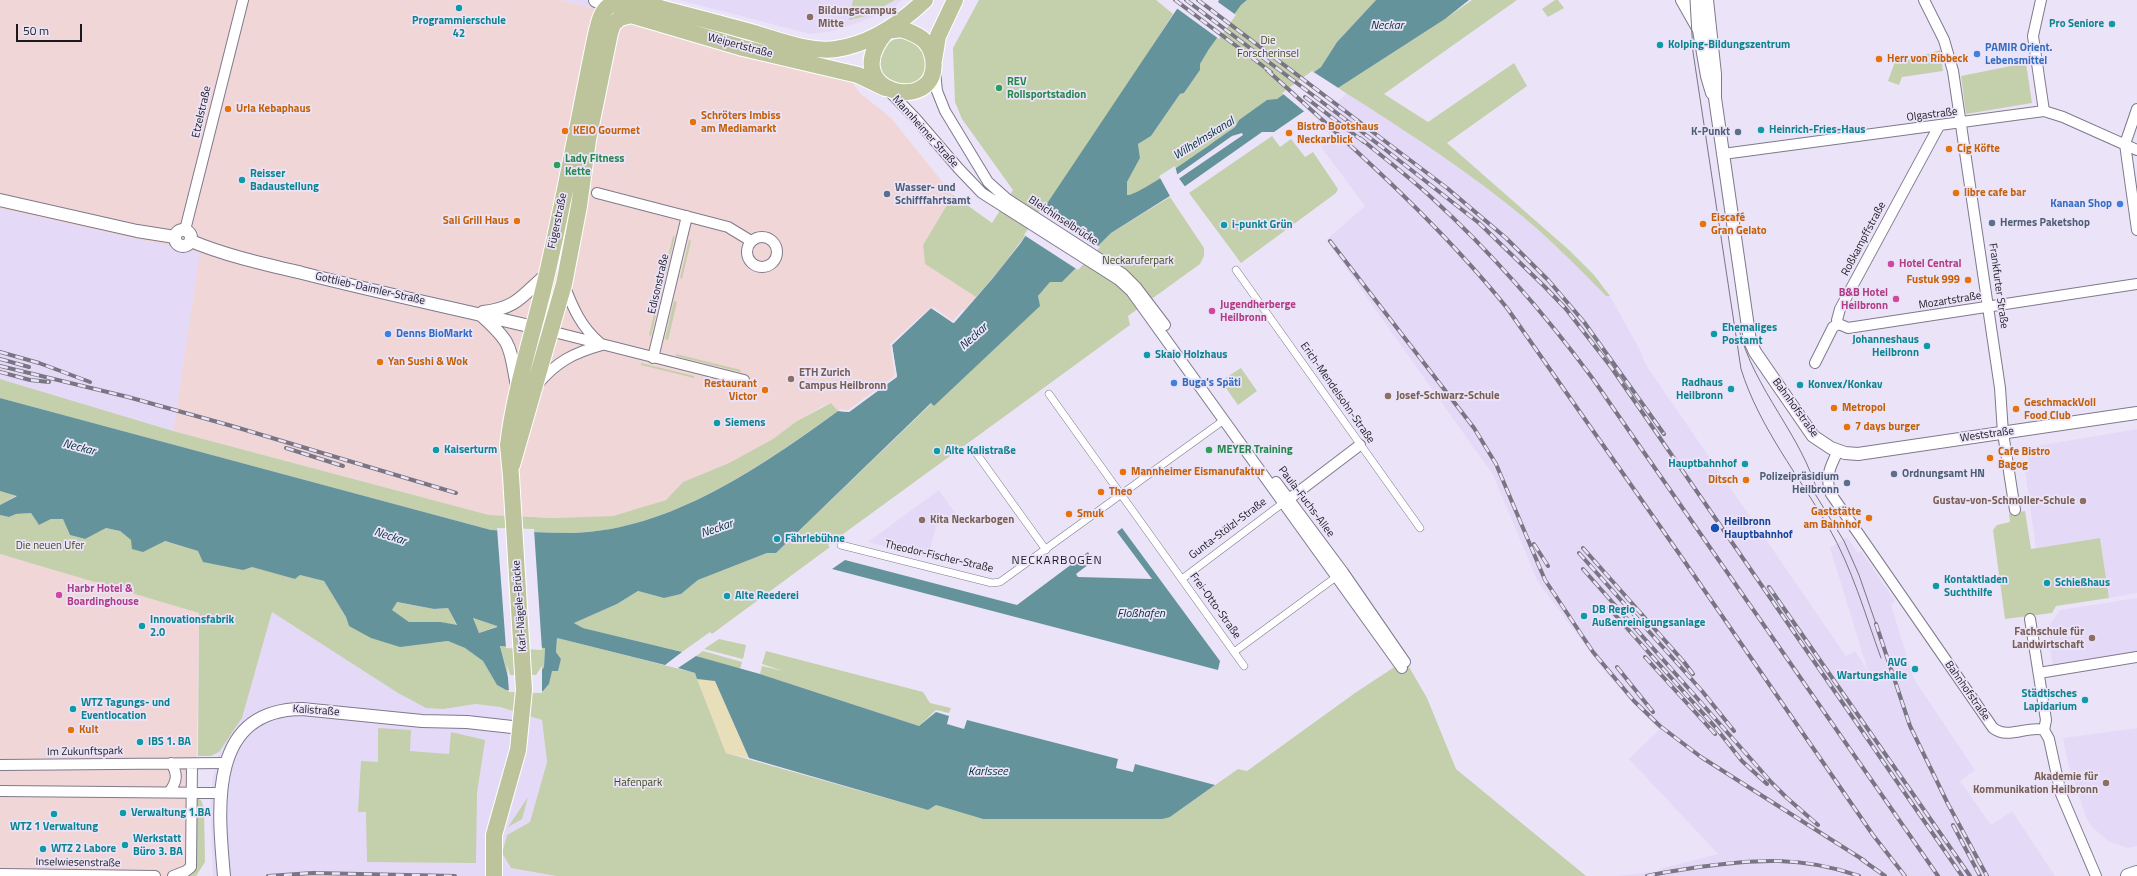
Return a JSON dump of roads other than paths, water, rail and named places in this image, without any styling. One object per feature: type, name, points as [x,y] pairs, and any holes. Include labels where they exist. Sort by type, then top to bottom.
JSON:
[{"type":"main road","name":"Fügerstraße","points":[[511,470],[564,284],[579,206],[588,140],[610,33],[613,24],[634,6],[623,0],[602,2],[602,11],[595,38],[547,274],[517,388],[508,445],[513,499]]},
{"type":"main road","points":[[887,31],[901,30],[913,33],[924,40],[932,51],[934,64],[932,74],[925,84],[917,90],[900,93],[885,88],[873,71],[872,60],[879,40],[887,31],[908,17],[925,0]]},
{"type":"main road","name":"Mannheimer Straße","points":[[934,64],[938,36],[955,0]]},
{"type":"main road","name":"Weipertstraße","points":[[634,6],[817,49],[827,50],[843,47],[887,31]]},
{"type":"main road","name":"Weipertstraße","points":[[634,6],[743,48],[858,75],[885,88]]},
{"type":"main road","name":"Karl-Nägele-Brücke","points":[[494,876],[494,835],[514,769],[522,721],[523,656],[513,499]]},
{"type":"main road","points":[[2128,876],[2137,873]]},
{"type":"street","name":"Etzelstraße","points":[[188,236],[243,0]]},
{"type":"street","name":"Bahnhofstraße","points":[[1682,0],[1699,30],[1706,76],[1715,98]]},
{"type":"street","name":"Frankfurter Straße","points":[[1924,0],[1944,40],[1950,57],[1962,124],[2003,411],[2003,433],[2015,510]]},
{"type":"street","points":[[2041,0],[2033,36],[2034,56],[2044,111]]},
{"type":"street","name":"Bahnhofstraße","points":[[1687,11],[1699,1],[1710,35],[1716,74],[1715,98],[1752,345],[1813,436],[1838,451],[1828,471],[1828,482],[1831,494],[1993,728],[2000,732],[2008,733],[2036,729],[2044,730]]},
{"type":"street","name":"Mannheimer Straße","points":[[934,64],[937,92],[945,111],[988,182],[1005,203]]},
{"type":"street","name":"Mannheimer Straße","points":[[885,88],[916,118],[959,170],[982,193],[1005,203]]},
{"type":"street","points":[[2137,108],[2125,144],[2137,230]]},
{"type":"street","name":"Olgastraße","points":[[1723,154],[1962,124],[2044,111],[2063,117],[2137,150]]},
{"type":"street","name":"Roßkampffstraße","points":[[1815,363],[1833,327],[1839,324],[1837,320],[1840,309],[1939,126]]},
{"type":"street","points":[[597,193],[728,227],[751,241]]},
{"type":"street","name":"Gottlieb-Daimler-Straße","points":[[0,200],[137,231],[175,237],[176,243],[181,247],[187,246],[188,236],[218,252],[347,285],[478,313],[550,331]]},
{"type":"street","name":"Bleichinselbrücke","points":[[1005,203],[1121,277],[1154,316]]},
{"type":"street","name":"Edisonstraße","points":[[653,358],[687,216]]},
{"type":"street","name":"Erich-Mendelsohn-Straße","points":[[1236,270],[1420,528]]},
{"type":"street","points":[[478,313],[497,310],[514,304],[547,274]]},
{"type":"street","points":[[564,284],[574,312],[591,335],[602,345]]},
{"type":"street","name":"Mozartstraße","points":[[1839,324],[1843,328],[1848,328],[2137,284]]},
{"type":"street","points":[[478,313],[503,336],[509,345],[513,356],[517,388]]},
{"type":"street","name":"Paula-Fuchs-Allee","points":[[1154,316],[1226,419],[1404,666]]},
{"type":"street","points":[[550,331],[744,380]]},
{"type":"street","points":[[534,389],[544,377],[572,354],[602,345]]},
{"type":"street","points":[[1049,394],[1121,495]]},
{"type":"street","name":"Weststraße","points":[[1838,451],[1852,454],[1863,454],[2137,413]]},
{"type":"street","name":"Theodor-Fischer-Straße","points":[[841,545],[992,583],[1000,582],[1226,419]]},
{"type":"street","points":[[1286,501],[1360,445]]},
{"type":"street","points":[[974,450],[1046,550]]},
{"type":"street","name":"Frei-Otto-Straße","points":[[1121,495],[1244,666]]},
{"type":"street","name":"Gunta-Stölzl-Straße","points":[[1182,579],[1286,501]]},
{"type":"street","points":[[1234,652],[1339,574]]},
{"type":"street","points":[[2030,619],[2046,720],[2044,730],[2049,737],[2061,794],[2096,876]]},
{"type":"street","points":[[2039,673],[2137,657]]},
{"type":"street","name":"Kalistraße","points":[[224,876],[220,840],[220,792],[226,763],[235,742],[244,729],[259,720],[285,709],[302,709],[422,722],[479,723],[522,721]]},
{"type":"street","name":"Im Zukunftspark","points":[[0,765],[226,763]]},
{"type":"street","points":[[170,791],[176,783],[176,771],[171,764]]},
{"type":"street","points":[[173,876],[186,871],[191,867],[192,764]]},
{"type":"street","points":[[0,791],[220,792]]},
{"type":"street","name":"Inselwiesenstraße","points":[[0,874],[155,876]]},
{"type":"water","name":"Neckar","points":[[1183,0],[1247,0],[1241,5],[1209,49],[1200,64],[1200,70],[1184,93],[1180,94],[1151,136],[1138,144],[1140,158],[1127,182],[1127,195],[1147,187],[1235,127],[1239,120],[1267,100],[1277,99],[1321,67],[1337,42],[1376,0],[1469,0],[1445,19],[1338,88],[1274,132],[1262,132],[1181,189],[1111,233],[1062,282],[1050,282],[1038,296],[1040,306],[934,406],[931,403],[776,553],[767,553],[698,580],[681,594],[664,598],[638,591],[617,604],[574,623],[583,628],[682,652],[665,665],[557,638],[556,652],[561,659],[558,671],[552,671],[549,684],[543,691],[506,690],[497,685],[483,661],[465,648],[448,641],[400,647],[371,638],[349,626],[346,617],[324,581],[300,575],[295,579],[252,567],[243,570],[203,562],[198,551],[165,541],[143,552],[132,549],[131,540],[120,531],[106,528],[85,539],[70,535],[63,519],[51,519],[39,525],[31,513],[16,514],[9,517],[0,515],[0,505],[17,496],[0,491],[0,398],[491,530],[573,533],[609,529],[645,520],[680,508],[714,492],[778,453],[838,411],[849,412],[897,377],[892,345],[931,308],[954,323],[1020,244]],"holes":[[[1242,133],[1243,135],[1177,180],[1175,176],[1232,136]],[[397,602],[434,609],[448,608],[457,625],[441,622],[409,622],[392,610]],[[473,618],[497,626],[497,627],[479,633]],[[500,646],[545,648],[544,667],[537,677],[508,677]]]},
{"type":"water","name":"Floßhafen","points":[[1122,528],[1220,661],[1218,670],[832,569],[845,560],[1017,605],[1088,552],[1093,561],[1076,574],[1078,577],[1152,579],[1117,532]]},
{"type":"water","name":"Karlssee","points":[[696,656],[760,674],[919,726],[936,712],[949,716],[947,724],[964,729],[967,720],[1118,759],[1116,768],[1133,772],[1135,764],[1215,785],[1170,817],[1162,819],[983,819],[936,805],[928,810],[749,758],[715,681],[697,679],[695,673],[678,668]]},
{"type":"tram line","points":[[1690,0],[1693,52],[1741,369],[1758,411],[1780,451],[1829,528],[1845,559],[1881,658]]},
{"type":"tram line","points":[[1739,329],[1755,372],[1801,452],[1811,472],[1818,494]]},
{"type":"tram line","points":[[1809,484],[1844,541],[1859,575],[1876,624]]},
{"type":"railway","points":[[1175,0],[1271,72]]},
{"type":"railway","points":[[1186,0],[1382,147],[1479,223],[1566,309],[1611,367],[1962,876]]},
{"type":"railway","points":[[1198,0],[1447,188],[1506,238],[1549,281],[1584,322],[1664,434]]},
{"type":"railway","points":[[1267,70],[1392,184],[1451,244],[1507,308],[1678,552],[1873,835],[1905,876]]},
{"type":"railway","points":[[1305,97],[1364,142]]},
{"type":"railway","points":[[1360,138],[1423,190],[1476,240],[1537,308],[1575,355],[1938,876]]},
{"type":"railway","points":[[1330,241],[1474,428],[1496,464],[1545,580],[1593,652],[1634,701],[1660,726],[1701,757],[1865,861]]},
{"type":"railway","points":[[0,352],[39,363],[90,382]]},
{"type":"railway","points":[[0,359],[29,367]]},
{"type":"railway","points":[[0,366],[128,397],[232,426],[456,493]]},
{"type":"railway","points":[[0,372],[30,380],[49,382]]},
{"type":"railway","points":[[286,448],[343,466]]},
{"type":"railway","points":[[1534,544],[1548,566]]},
{"type":"railway","points":[[1583,548],[1693,674]]},
{"type":"railway","points":[[1579,553],[1702,691],[1734,731]]},
{"type":"railway","points":[[1583,569],[1772,783],[1818,825]]},
{"type":"railway","points":[[1769,587],[1970,876]]},
{"type":"railway","points":[[1609,608],[1716,728],[1742,761],[1767,784]]},
{"type":"railway","points":[[1876,624],[1910,726],[1948,804],[1987,876]]},
{"type":"railway","points":[[1645,657],[1715,734]]},
{"type":"railway","points":[[1617,667],[1653,712]]},
{"type":"railway","points":[[1953,825],[1980,876]]},
{"type":"railway","points":[[1861,859],[1885,876]]},
{"type":"railway","points":[[1647,876],[1720,864],[1760,861],[1798,862],[1818,865],[1859,876]]},
{"type":"railway","points":[[268,876],[313,873],[455,876]]},
{"type":"place","name":"Programmierschule 42","points":[[459,8]]},
{"type":"place","name":"Bildungscampus Mitte","points":[[810,17]]},
{"type":"place","name":"Pro Seniore","points":[[2112,24]]},
{"type":"place","name":"Kolping-Bildungszentrum","points":[[1660,45]]},
{"type":"place","name":"PAMIR Orient. Lebensmittel","points":[[1977,54]]},
{"type":"place","name":"Herr von Ribbeck","points":[[1879,59]]},
{"type":"place","name":"REV Rollsportstadion","points":[[999,88]]},
{"type":"place","name":"Urla Kebaphaus","points":[[228,109]]},
{"type":"place","name":"Schröters Imbiss am Mediamarkt","points":[[693,122]]},
{"type":"place","name":"Heinrich-Fries-Haus","points":[[1761,130]]},
{"type":"place","name":"KEIO Gourmet","points":[[565,131]]},
{"type":"place","name":"K-Punkt","points":[[1738,132]]},
{"type":"place","name":"Bistro Bootshaus Neckarblick","points":[[1289,133]]},
{"type":"place","name":"Cig Köfte","points":[[1949,149]]},
{"type":"place","name":"Lady Fitness Kette","points":[[557,165]]},
{"type":"place","name":"Reisser Badaustellung","points":[[242,180]]},
{"type":"place","name":"libre cafe bar","points":[[1956,193]]},
{"type":"place","name":"Wasser- und Schifffahrtsamt","points":[[887,194]]},
{"type":"place","name":"Kanaan Shop","points":[[2120,204]]},
{"type":"place","name":"Sali Grill Haus","points":[[517,221]]},
{"type":"place","name":"Hermes Paketshop","points":[[1992,223]]},
{"type":"place","name":"Eiscafé Gran Gelato","points":[[1703,224]]},
{"type":"place","name":"i-punkt Grün","points":[[1224,225]]},
{"type":"place","name":"Hotel Central","points":[[1891,264]]},
{"type":"place","name":"Fustuk 999","points":[[1968,280]]},
{"type":"place","name":"B&B Hotel Heilbronn","points":[[1896,299]]},
{"type":"place","name":"Jugendherberge Heilbronn","points":[[1212,311]]},
{"type":"place","name":"Denns BioMarkt","points":[[388,334]]},
{"type":"place","name":"Ehemaliges Postamt","points":[[1714,334]]},
{"type":"place","name":"Johanneshaus Heilbronn","points":[[1927,346]]},
{"type":"place","name":"Skaio Holzhaus","points":[[1147,355]]},
{"type":"place","name":"Yan Sushi & Wok","points":[[380,362]]},
{"type":"place","name":"ETH Zurich Campus Heilbronn","points":[[791,379]]},
{"type":"place","name":"Buga's Späti","points":[[1174,383]]},
{"type":"place","name":"Konvex/Konkav","points":[[1800,385]]},
{"type":"place","name":"Radhaus Heilbronn","points":[[1731,389]]},
{"type":"place","name":"Restaurant Victor","points":[[765,390]]},
{"type":"place","name":"Josef-Schwarz-Schule","points":[[1388,396]]},
{"type":"place","name":"Metropol","points":[[1834,408]]},
{"type":"place","name":"GeschmackVoll Food Club","points":[[2016,409]]},
{"type":"place","name":"Siemens","points":[[717,423]]},
{"type":"place","name":"7 days burger","points":[[1847,427]]},
{"type":"place","name":"Kaiserturm","points":[[436,450]]},
{"type":"place","name":"MEYER Training","points":[[1209,450]]},
{"type":"place","name":"Alte Kalistraße","points":[[937,451]]},
{"type":"place","name":"Cafe Bistro Bagog","points":[[1990,458]]},
{"type":"place","name":"Hauptbahnhof","points":[[1745,464]]},
{"type":"place","name":"Mannheimer Eismanufaktur","points":[[1123,472]]},
{"type":"place","name":"Ordnungsamt HN","points":[[1894,474]]},
{"type":"place","name":"Ditsch","points":[[1746,480]]},
{"type":"place","name":"Polizeipräsidium Heilbronn","points":[[1847,483]]},
{"type":"place","name":"Theo","points":[[1101,492]]},
{"type":"place","name":"Gustav-von-Schmoller-Schule","points":[[2083,501]]},
{"type":"place","name":"Smuk","points":[[1069,514]]},
{"type":"place","name":"Gaststätte am Bahnhof","points":[[1869,518]]},
{"type":"place","name":"Kita Neckarbogen","points":[[922,520]]},
{"type":"place","name":"Heilbronn Hauptbahnhof","points":[[1715,528]]},
{"type":"place","name":"Fährlebühne","points":[[777,539]]},
{"type":"place","name":"Schießhaus","points":[[2047,583]]},
{"type":"place","name":"Kontaktladen Suchthilfe","points":[[1936,586]]},
{"type":"place","name":"Harbr Hotel & Boardinghouse","points":[[59,595]]},
{"type":"place","name":"Alte Reederei","points":[[727,596]]},
{"type":"place","name":"DB Regio Außenreinigungsanlage","points":[[1584,616]]},
{"type":"place","name":"Innovationsfabrik 2.0","points":[[142,626]]},
{"type":"place","name":"Fachschule für Landwirtschaft","points":[[2092,638]]},
{"type":"place","name":"AVG Wartungshalle","points":[[1915,669]]},
{"type":"place","name":"Städtisches Lapidarium","points":[[2085,700]]},
{"type":"place","name":"WTZ Tagungs- und Eventlocation","points":[[73,709]]},
{"type":"place","name":"Kult","points":[[71,730]]},
{"type":"place","name":"IBS 1. BA","points":[[140,742]]},
{"type":"place","name":"Akademie für Kommunikation Heilbronn","points":[[2106,783]]},
{"type":"place","name":"Verwaltung 1.BA","points":[[123,813]]},
{"type":"place","name":"WTZ 1 Verwaltung","points":[[54,814]]},
{"type":"place","name":"Werkstatt Büro 3. BA","points":[[125,845]]},
{"type":"place","name":"WTZ 2 Labore","points":[[43,849]]},
{"type":"district","name":"NECKARBOGEN","points":[[1057,561]]},
{"type":"park label","name":"Die Forscherinsel","points":[[1268,47]]},
{"type":"park label","name":"Neckaruferpark","points":[[1138,261]]},
{"type":"park label","name":"Die neuen Ufer","points":[[50,546]]},
{"type":"park label","name":"Hafenpark","points":[[638,783]]},
{"type":"water label","name":"Wilhelmskanal","points":[[1204,139]]}]
